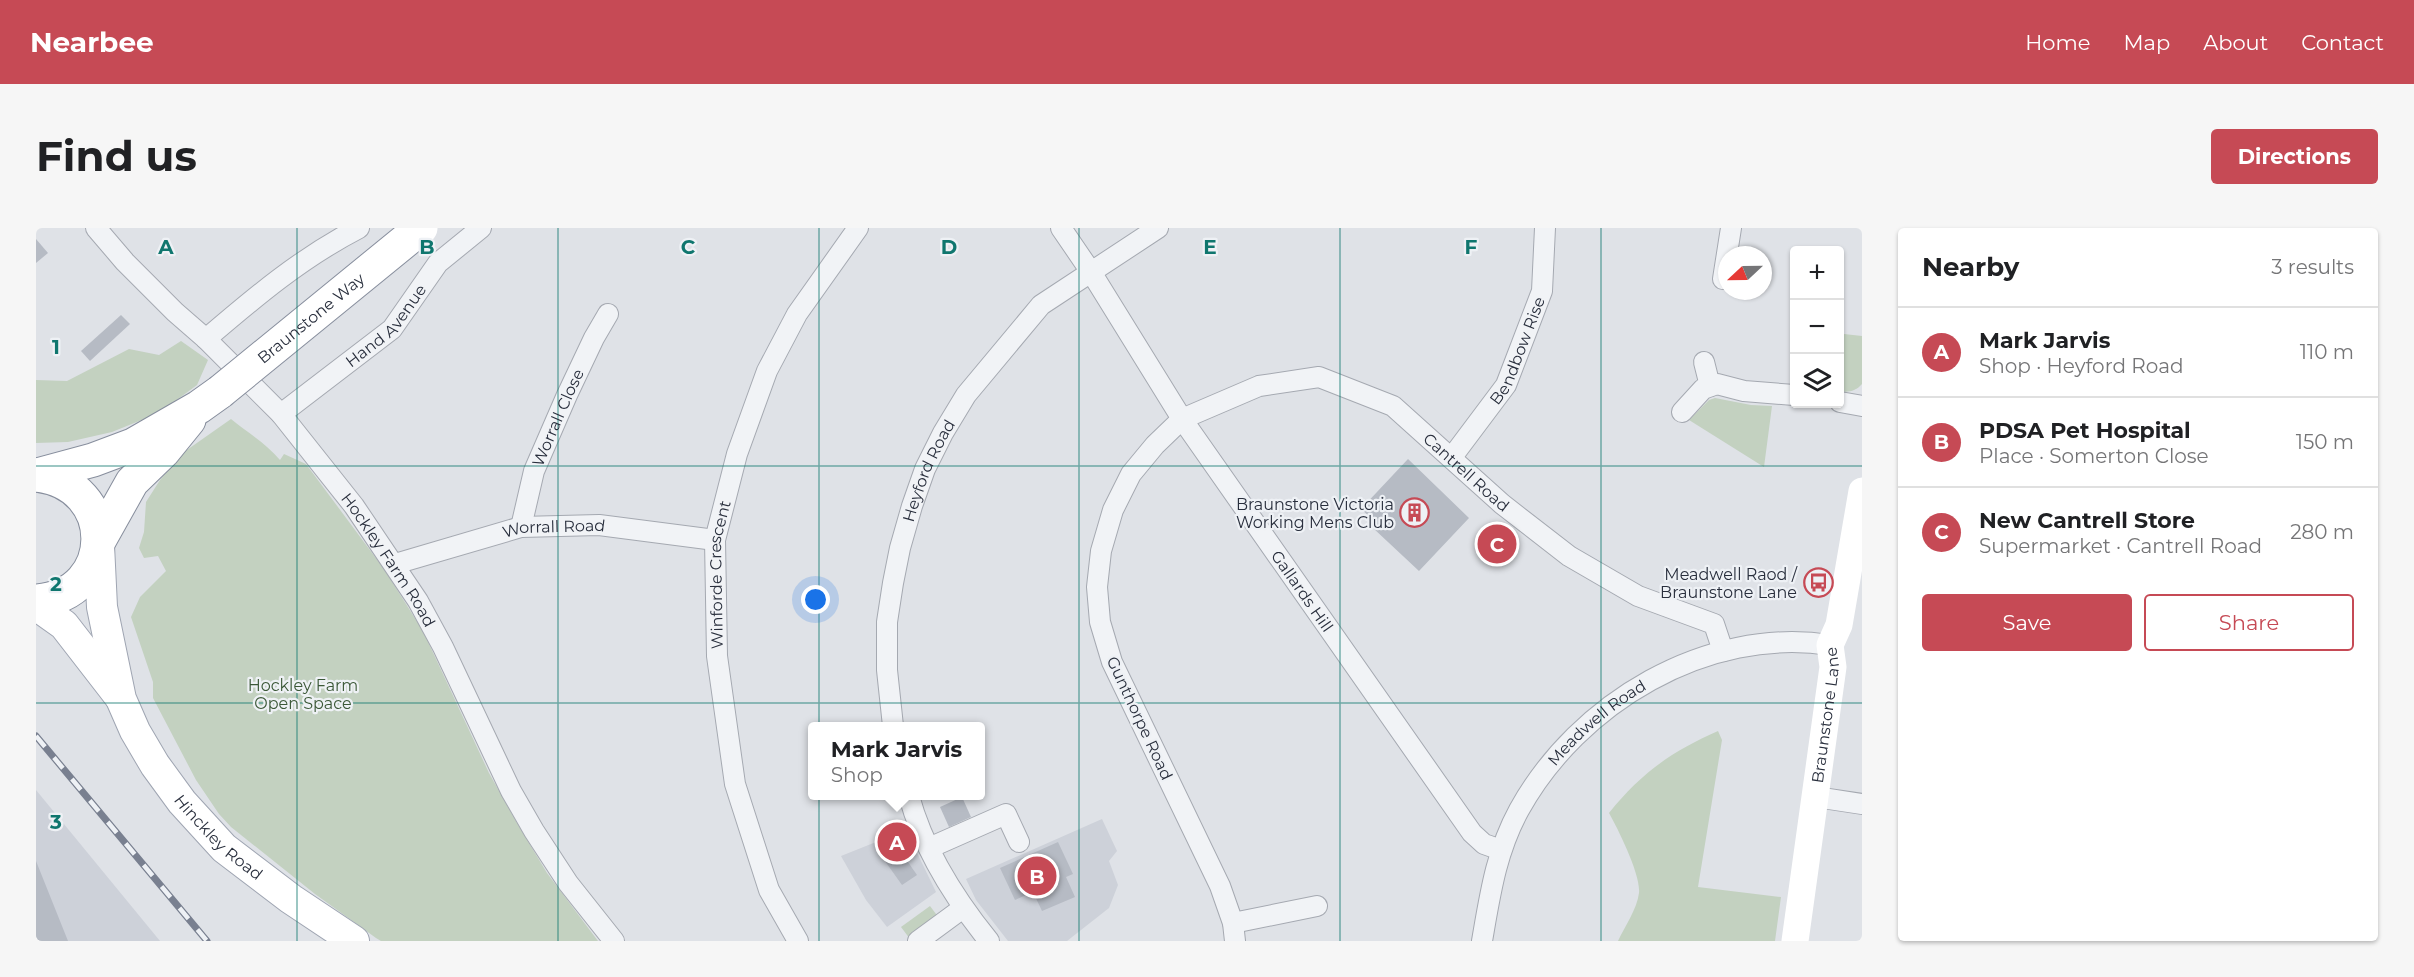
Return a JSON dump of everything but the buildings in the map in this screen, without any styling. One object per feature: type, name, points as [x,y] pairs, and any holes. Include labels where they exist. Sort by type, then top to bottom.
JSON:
[{"type":"highway","name":"Braunstone Way","points":[[36,475],[113,453],[209,399],[421,228]]},
{"type":"highway","name":"Braunstone Way","points":[[36,603],[68,593],[83,580],[94,564],[99,543],[132,482],[163,452],[209,399]]},
{"type":"highway","points":[[36,475],[65,482],[77,490],[94,513],[99,543]]},
{"type":"main road","name":"Hinckley Road","points":[[99,543],[102,607],[121,699],[135,731],[155,765],[182,802],[224,848],[291,900],[354,941]]},
{"type":"main road","name":"Hinckley Road","points":[[36,603],[64,625],[121,699]]},
{"type":"street","name":"Hockley Farm Road","points":[[96,228],[175,312],[206,339],[281,414],[354,506],[395,564],[443,647],[523,811],[568,883],[614,941]]},
{"type":"street","points":[[206,339],[293,267],[323,246],[359,228]]},
{"type":"street","name":"Hand Avenue","points":[[281,414],[392,329],[438,263],[481,228]]},
{"type":"street","name":"Winforde Crescent","points":[[798,941],[769,890],[735,784],[717,656],[716,540],[737,454],[767,371],[796,314],[858,228]]},
{"type":"street","name":"Gallards Hill","points":[[1061,228],[1182,419],[1472,833],[1484,844],[1501,850]]},
{"type":"street","name":"Heyford Road","points":[[893,722],[887,670],[887,622],[900,548],[926,469],[943,434],[966,395],[1041,305],[1158,228]]},
{"type":"street","name":"Bendbow Rise","points":[[1452,457],[1506,385],[1542,291],[1545,228]]},
{"type":"street","points":[[1728,246],[1731,228]]},
{"type":"street","name":"Worrall Close","points":[[521,527],[534,471],[589,348],[608,314]]},
{"type":"street","points":[[1704,362],[1710,386]]},
{"type":"street","name":"Cantrell Road","points":[[1182,419],[1259,386],[1319,377],[1393,406],[1502,504],[1569,556],[1638,596],[1714,624],[1723,651]]},
{"type":"street","points":[[1682,412],[1703,388],[1717,384],[1744,391],[1790,395]]},
{"type":"street","points":[[1844,403],[1862,406]]},
{"type":"street","name":"Gunthorpe Road","points":[[1182,419],[1155,445],[1131,474],[1113,510],[1101,551],[1097,587],[1100,622],[1112,662],[1220,886],[1234,932],[1317,906]]},
{"type":"street","name":"Braunstone Lane","points":[[1795,941],[1833,667],[1830,645],[1839,625],[1859,528],[1862,491]]},
{"type":"street","name":"Worrall Road","points":[[395,564],[521,527],[599,525],[716,540]]},
{"type":"street","name":"Meadwell Road","points":[[1482,941],[1492,880],[1501,850],[1519,810],[1544,773],[1591,723],[1617,702],[1650,681],[1686,664],[1723,651],[1794,641],[1830,645]]},
{"type":"street","points":[[1816,797],[1862,804]]},
{"type":"street","points":[[911,800],[929,848],[963,908],[989,941]]},
{"type":"street","points":[[929,848],[1006,814],[1019,842]]},
{"type":"street","points":[[918,941],[963,908]]},
{"type":"shaded area","points":[[36,790],[160,941],[36,941]]},
{"type":"shaded area","points":[[1102,819],[1117,851],[1109,861],[1118,885],[1109,908],[1067,941],[1008,941],[976,900],[966,879]]},
{"type":"shaded area","points":[[906,830],[936,892],[887,927],[866,900],[841,856]]},
{"type":"green space","points":[[1844,334],[1862,336],[1862,384],[1855,390],[1844,392]]},
{"type":"green space","points":[[181,341],[208,360],[197,385],[159,413],[112,432],[68,442],[36,443],[36,380],[67,381],[129,349],[159,355]]},
{"type":"green space","points":[[1715,398],[1751,405],[1772,406],[1764,467],[1689,420],[1709,400]]},
{"type":"green space","name":"Hockley Farm Open Space","points":[[231,419],[263,443],[280,460],[284,454],[306,464],[384,569],[423,631],[489,773],[517,823],[547,873],[598,941],[381,941],[315,894],[231,827],[219,814],[196,780],[153,698],[153,682],[131,617],[140,597],[166,571],[158,556],[144,558],[139,548],[144,532],[146,502],[160,480],[184,452]]},
{"type":"green space","points":[[1718,731],[1722,740],[1698,887],[1781,897],[1775,941],[1618,941],[1636,905],[1639,885],[1628,852],[1609,813],[1645,775],[1671,755]]},
{"type":"green space","points":[[930,906],[939,918],[910,939],[901,927]]},
{"type":"railway","points":[[36,736],[207,941]]},
{"type":"place","name":"Braunstone Victoria Working Mens Club","points":[[1415,513]]},
{"type":"place","name":"New Cantrell Store","points":[[1497,544]]},
{"type":"place","name":"Meadwell Raod / Braunstone Lane","points":[[1818,583]]},
{"type":"place","name":"Mark Jarvis","points":[[897,842]]},
{"type":"place","name":"PDSA Pet Hospital","points":[[1037,876]]}]
